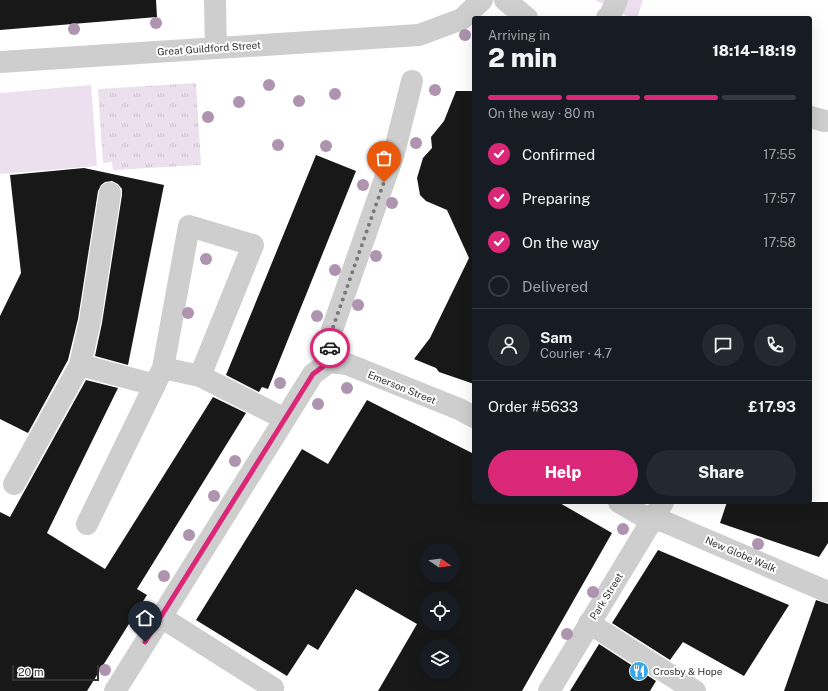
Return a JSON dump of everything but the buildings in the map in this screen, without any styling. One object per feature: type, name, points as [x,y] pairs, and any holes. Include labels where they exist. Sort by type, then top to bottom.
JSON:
[{"type":"street","points":[[215,0],[216,48]]},
{"type":"street","name":"Great Guildford Street","points":[[0,62],[419,36],[462,19],[482,0]]},
{"type":"street","points":[[505,0],[525,16]]},
{"type":"street","points":[[609,16],[617,0]]},
{"type":"street","points":[[115,691],[313,374],[329,362],[332,330],[394,153],[412,81]]},
{"type":"street","points":[[14,484],[80,365],[90,322],[110,193]]},
{"type":"street","points":[[87,524],[159,377],[189,226],[253,245],[200,376]]},
{"type":"street","name":"Emerson Street","points":[[329,362],[347,364],[459,409],[472,416]]},
{"type":"street","points":[[80,365],[159,377],[200,376],[285,419]]},
{"type":"street","points":[[622,504],[641,515],[658,510]]},
{"type":"street","name":"New Globe Walk","points":[[658,510],[665,522],[828,592]]},
{"type":"street","name":"Park Street","points":[[548,684],[589,623],[658,510]]},
{"type":"street","points":[[161,617],[273,688]]},
{"type":"street","points":[[589,623],[695,691]]},
{"type":"green space","points":[[595,0],[643,0],[638,16],[627,16]]},
{"type":"green space","points":[[196,83],[201,165],[113,170],[112,162],[103,163],[98,89]]},
{"type":"green space","points":[[91,85],[97,166],[0,174],[0,93]]},
{"type":"way so far","points":[[330,348],[332,330],[384,182]]},
{"type":"place","name":"Crosby & Hope","points":[[639,671]]},
{"type":"route","points":[[145,642],[313,374],[329,362],[330,348]]}]
